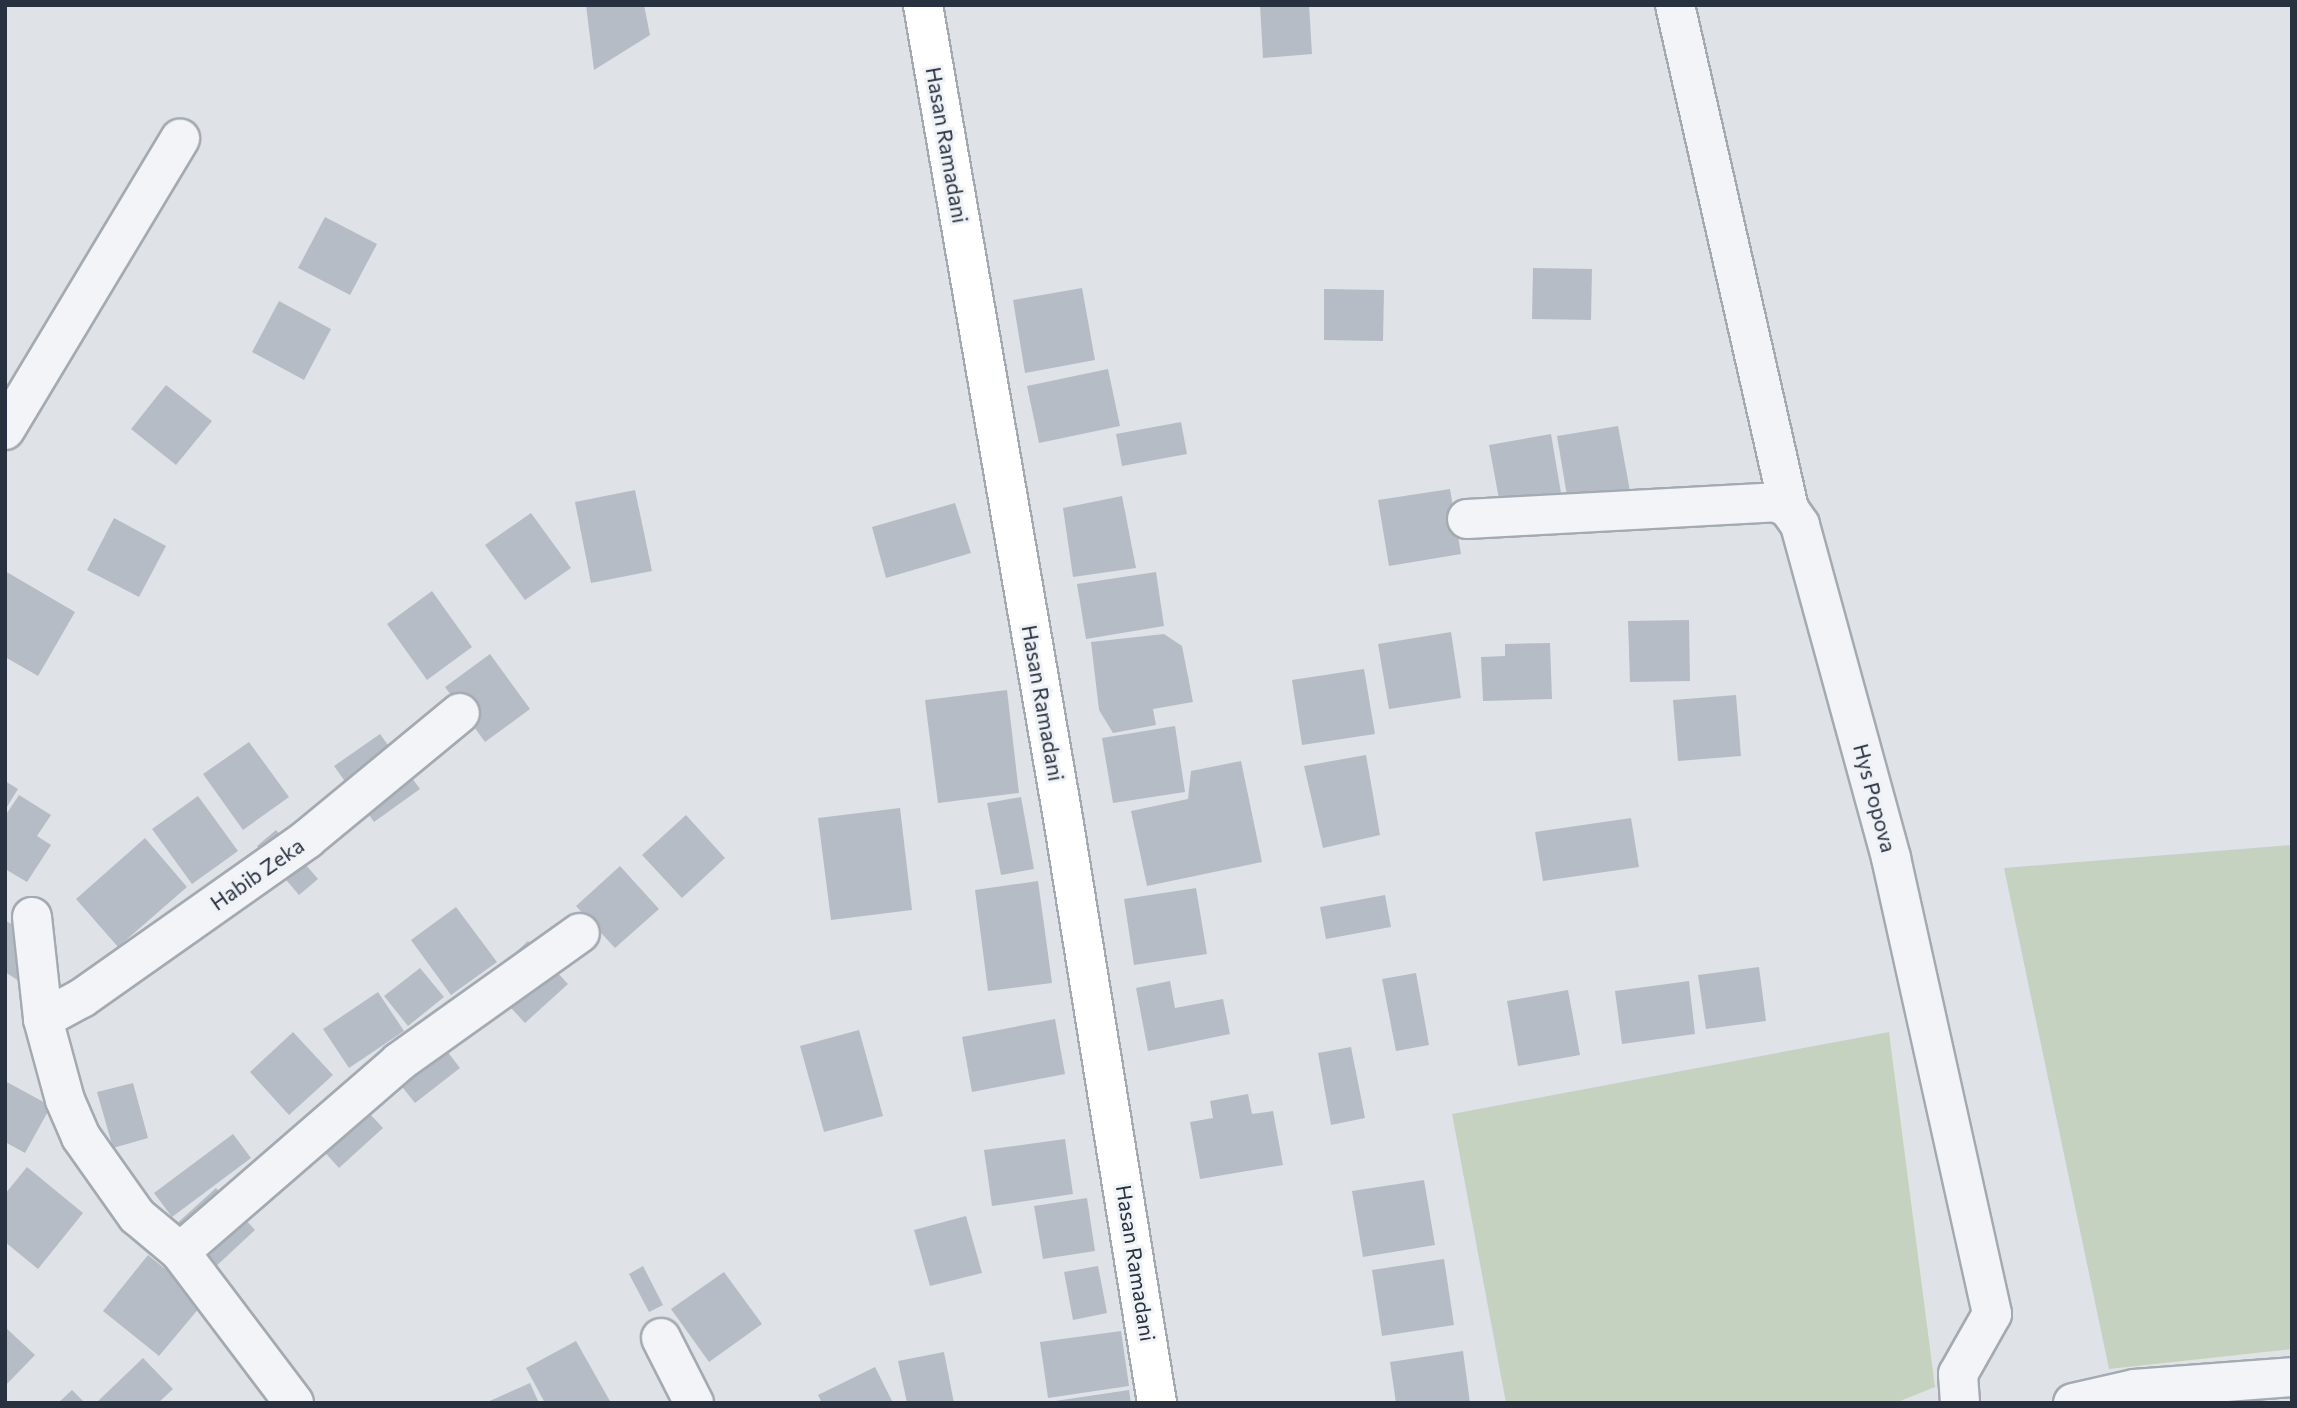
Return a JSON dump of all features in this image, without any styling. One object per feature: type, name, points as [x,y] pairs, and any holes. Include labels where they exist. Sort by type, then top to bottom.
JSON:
[{"type":"main road","name":"Hasan Ramadani","points":[[923,5],[1063,818],[1157,1403]]},
{"type":"street","name":"Hys Popova","points":[[1675,5],[1789,509],[1807,547],[1891,858],[1992,1314],[1958,1374],[1960,1403]]},
{"type":"street","points":[[5,430],[180,139]]},
{"type":"street","points":[[1466,519],[1776,502],[1789,509]]},
{"type":"street","name":"Habib Zeka","points":[[43,1019],[82,998],[307,839],[460,713]]},
{"type":"street","points":[[32,917],[43,1019],[65,1100],[81,1137],[137,1216],[180,1252],[294,1403]]},
{"type":"street","points":[[180,1252],[399,1062],[580,933]]},
{"type":"street","points":[[661,1338],[694,1403]]},
{"type":"street","points":[[2073,1403],[2134,1389],[2292,1377]]},
{"type":"green space","points":[[2292,845],[2292,1349],[2109,1369],[2004,868]]},
{"type":"green space","points":[[1889,1032],[1935,1387],[1895,1403],[1506,1403],[1452,1114]]},
{"type":"building","points":[[586,5],[644,5],[650,35],[594,70]]},
{"type":"building","points":[[1260,5],[1309,5],[1312,54],[1263,58]]},
{"type":"building","points":[[325,217],[377,244],[350,295],[298,268]]},
{"type":"building","points":[[1533,268],[1592,269],[1591,320],[1532,319]]},
{"type":"building","points":[[1082,288],[1095,360],[1025,373],[1013,300]]},
{"type":"building","points":[[1324,289],[1384,290],[1383,341],[1324,340]]},
{"type":"building","points":[[279,301],[331,329],[304,380],[252,352]]},
{"type":"building","points":[[1108,369],[1120,426],[1039,443],[1027,386]]},
{"type":"building","points":[[166,385],[212,421],[176,465],[131,429]]},
{"type":"building","points":[[1181,422],[1187,454],[1122,466],[1116,434]]},
{"type":"building","points":[[1618,426],[1630,491],[1568,502],[1557,436]]},
{"type":"building","points":[[1551,434],[1562,499],[1501,510],[1489,445]]},
{"type":"building","points":[[1450,489],[1461,554],[1389,566],[1378,500]]},
{"type":"building","points":[[635,490],[652,571],[591,583],[575,502]]},
{"type":"building","points":[[1122,496],[1136,568],[1073,577],[1063,508]]},
{"type":"building","points":[[955,503],[971,553],[886,578],[872,527]]},
{"type":"building","points":[[531,513],[571,568],[525,600],[485,545]]},
{"type":"building","points":[[114,518],[166,546],[139,597],[87,570]]},
{"type":"building","points":[[5,571],[75,612],[38,676],[5,657]]},
{"type":"building","points":[[1156,572],[1164,626],[1086,639],[1077,584]]},
{"type":"building","points":[[432,591],[472,647],[427,680],[387,624]]},
{"type":"building","points":[[1689,620],[1690,681],[1630,682],[1628,621]]},
{"type":"building","points":[[1451,632],[1461,698],[1389,709],[1378,644]]},
{"type":"building","points":[[1164,634],[1182,646],[1193,702],[1153,709],[1156,725],[1113,733],[1099,710],[1091,642]]},
{"type":"building","points":[[1550,643],[1552,699],[1483,701],[1481,657],[1505,656],[1505,644]]},
{"type":"building","points":[[490,654],[530,709],[485,742],[445,687]]},
{"type":"building","points":[[1364,669],[1375,734],[1302,745],[1292,680]]},
{"type":"building","points":[[1007,690],[1019,793],[938,803],[925,700]]},
{"type":"building","points":[[1736,695],[1741,756],[1678,761],[1673,700]]},
{"type":"building","points":[[1175,726],[1185,792],[1113,803],[1102,738]]},
{"type":"building","points":[[380,734],[420,789],[374,822],[334,766]]},
{"type":"building","points":[[249,742],[289,797],[243,830],[203,774]]},
{"type":"building","points":[[1366,755],[1380,835],[1323,848],[1304,766]]},
{"type":"building","points":[[1241,761],[1262,862],[1147,886],[1131,811],[1188,799],[1191,771]]},
{"type":"building","points":[[5,781],[18,789],[5,810]]},
{"type":"building","points":[[19,795],[51,815],[37,836],[51,845],[27,882],[5,869],[5,816]]},
{"type":"building","points":[[198,796],[238,851],[192,884],[152,829]]},
{"type":"building","points":[[1021,797],[1034,869],[1001,875],[987,803]]},
{"type":"building","points":[[900,808],[912,910],[831,920],[818,818]]},
{"type":"building","points":[[686,815],[725,858],[682,898],[642,855]]},
{"type":"building","points":[[1631,818],[1639,867],[1543,881],[1535,832]]},
{"type":"building","points":[[276,830],[318,879],[299,895],[257,846]]},
{"type":"building","points":[[145,838],[187,887],[118,947],[76,899]]},
{"type":"building","points":[[620,866],[659,909],[615,948],[576,906]]},
{"type":"building","points":[[1038,881],[1052,983],[988,991],[975,890]]},
{"type":"building","points":[[1196,888],[1207,954],[1134,965],[1124,899]]},
{"type":"building","points":[[1385,895],[1391,927],[1326,939],[1320,907]]},
{"type":"building","points":[[456,907],[497,962],[451,995],[411,940]]},
{"type":"building","points":[[5,920],[46,946],[22,983],[5,972]]},
{"type":"building","points":[[528,941],[568,984],[525,1023],[485,980]]},
{"type":"building","points":[[1759,967],[1766,1021],[1706,1029],[1698,975]]},
{"type":"building","points":[[420,968],[444,997],[408,1026],[384,996]]},
{"type":"building","points":[[1416,973],[1429,1045],[1396,1051],[1382,979]]},
{"type":"building","points":[[1170,981],[1175,1008],[1223,999],[1230,1034],[1148,1051],[1136,988]]},
{"type":"building","points":[[1689,981],[1695,1034],[1622,1044],[1615,991]]},
{"type":"building","points":[[1568,990],[1580,1055],[1518,1066],[1507,1001]]},
{"type":"building","points":[[378,992],[404,1031],[349,1068],[323,1029]]},
{"type":"building","points":[[1055,1019],[1065,1074],[972,1092],[962,1037]]},
{"type":"building","points":[[425,1022],[460,1068],[415,1103],[379,1058]]},
{"type":"building","points":[[859,1030],[883,1116],[824,1132],[800,1046]]},
{"type":"building","points":[[293,1032],[333,1075],[289,1115],[250,1072]]},
{"type":"building","points":[[1351,1047],[1365,1118],[1331,1125],[1318,1053]]},
{"type":"building","points":[[5,1081],[51,1106],[25,1153],[5,1142]]},
{"type":"building","points":[[133,1083],[148,1138],[113,1148],[97,1092]]},
{"type":"building","points":[[343,1085],[383,1128],[339,1168],[300,1125]]},
{"type":"building","points":[[1248,1094],[1252,1114],[1273,1111],[1283,1165],[1200,1179],[1190,1122],[1213,1118],[1210,1101]]},
{"type":"building","points":[[233,1134],[251,1158],[172,1217],[154,1193]]},
{"type":"building","points":[[1065,1139],[1073,1194],[992,1206],[984,1150]]},
{"type":"building","points":[[27,1167],[83,1213],[38,1269],[5,1242],[5,1194]]},
{"type":"building","points":[[1424,1180],[1435,1245],[1363,1257],[1352,1191]]},
{"type":"building","points":[[216,1188],[255,1230],[212,1270],[173,1227]]},
{"type":"building","points":[[1087,1198],[1095,1251],[1043,1259],[1034,1206]]},
{"type":"building","points":[[966,1216],[982,1273],[930,1286],[914,1230]]},
{"type":"building","points":[[148,1255],[205,1301],[159,1356],[103,1311]]},
{"type":"building","points":[[1444,1259],[1454,1325],[1382,1336],[1372,1270]]},
{"type":"building","points":[[643,1266],[663,1305],[649,1312],[629,1274]]},
{"type":"building","points":[[1098,1266],[1107,1313],[1073,1320],[1064,1272]]},
{"type":"building","points":[[724,1272],[762,1324],[709,1362],[671,1309]]},
{"type":"building","points":[[5,1327],[35,1355],[5,1386]]},
{"type":"building","points":[[1121,1331],[1129,1386],[1048,1398],[1040,1342]]},
{"type":"building","points":[[576,1341],[611,1403],[545,1403],[526,1368]]},
{"type":"building","points":[[1463,1351],[1470,1403],[1396,1403],[1390,1362]]},
{"type":"building","points":[[944,1352],[954,1403],[907,1403],[898,1361]]},
{"type":"building","points":[[143,1358],[173,1389],[158,1403],[96,1403]]},
{"type":"building","points":[[875,1367],[893,1403],[822,1403],[818,1395]]},
{"type":"building","points":[[530,1383],[539,1403],[485,1403]]},
{"type":"building","points":[[72,1390],[85,1403],[58,1403]]},
{"type":"building","points":[[1129,1390],[1131,1403],[1055,1401]]}]
